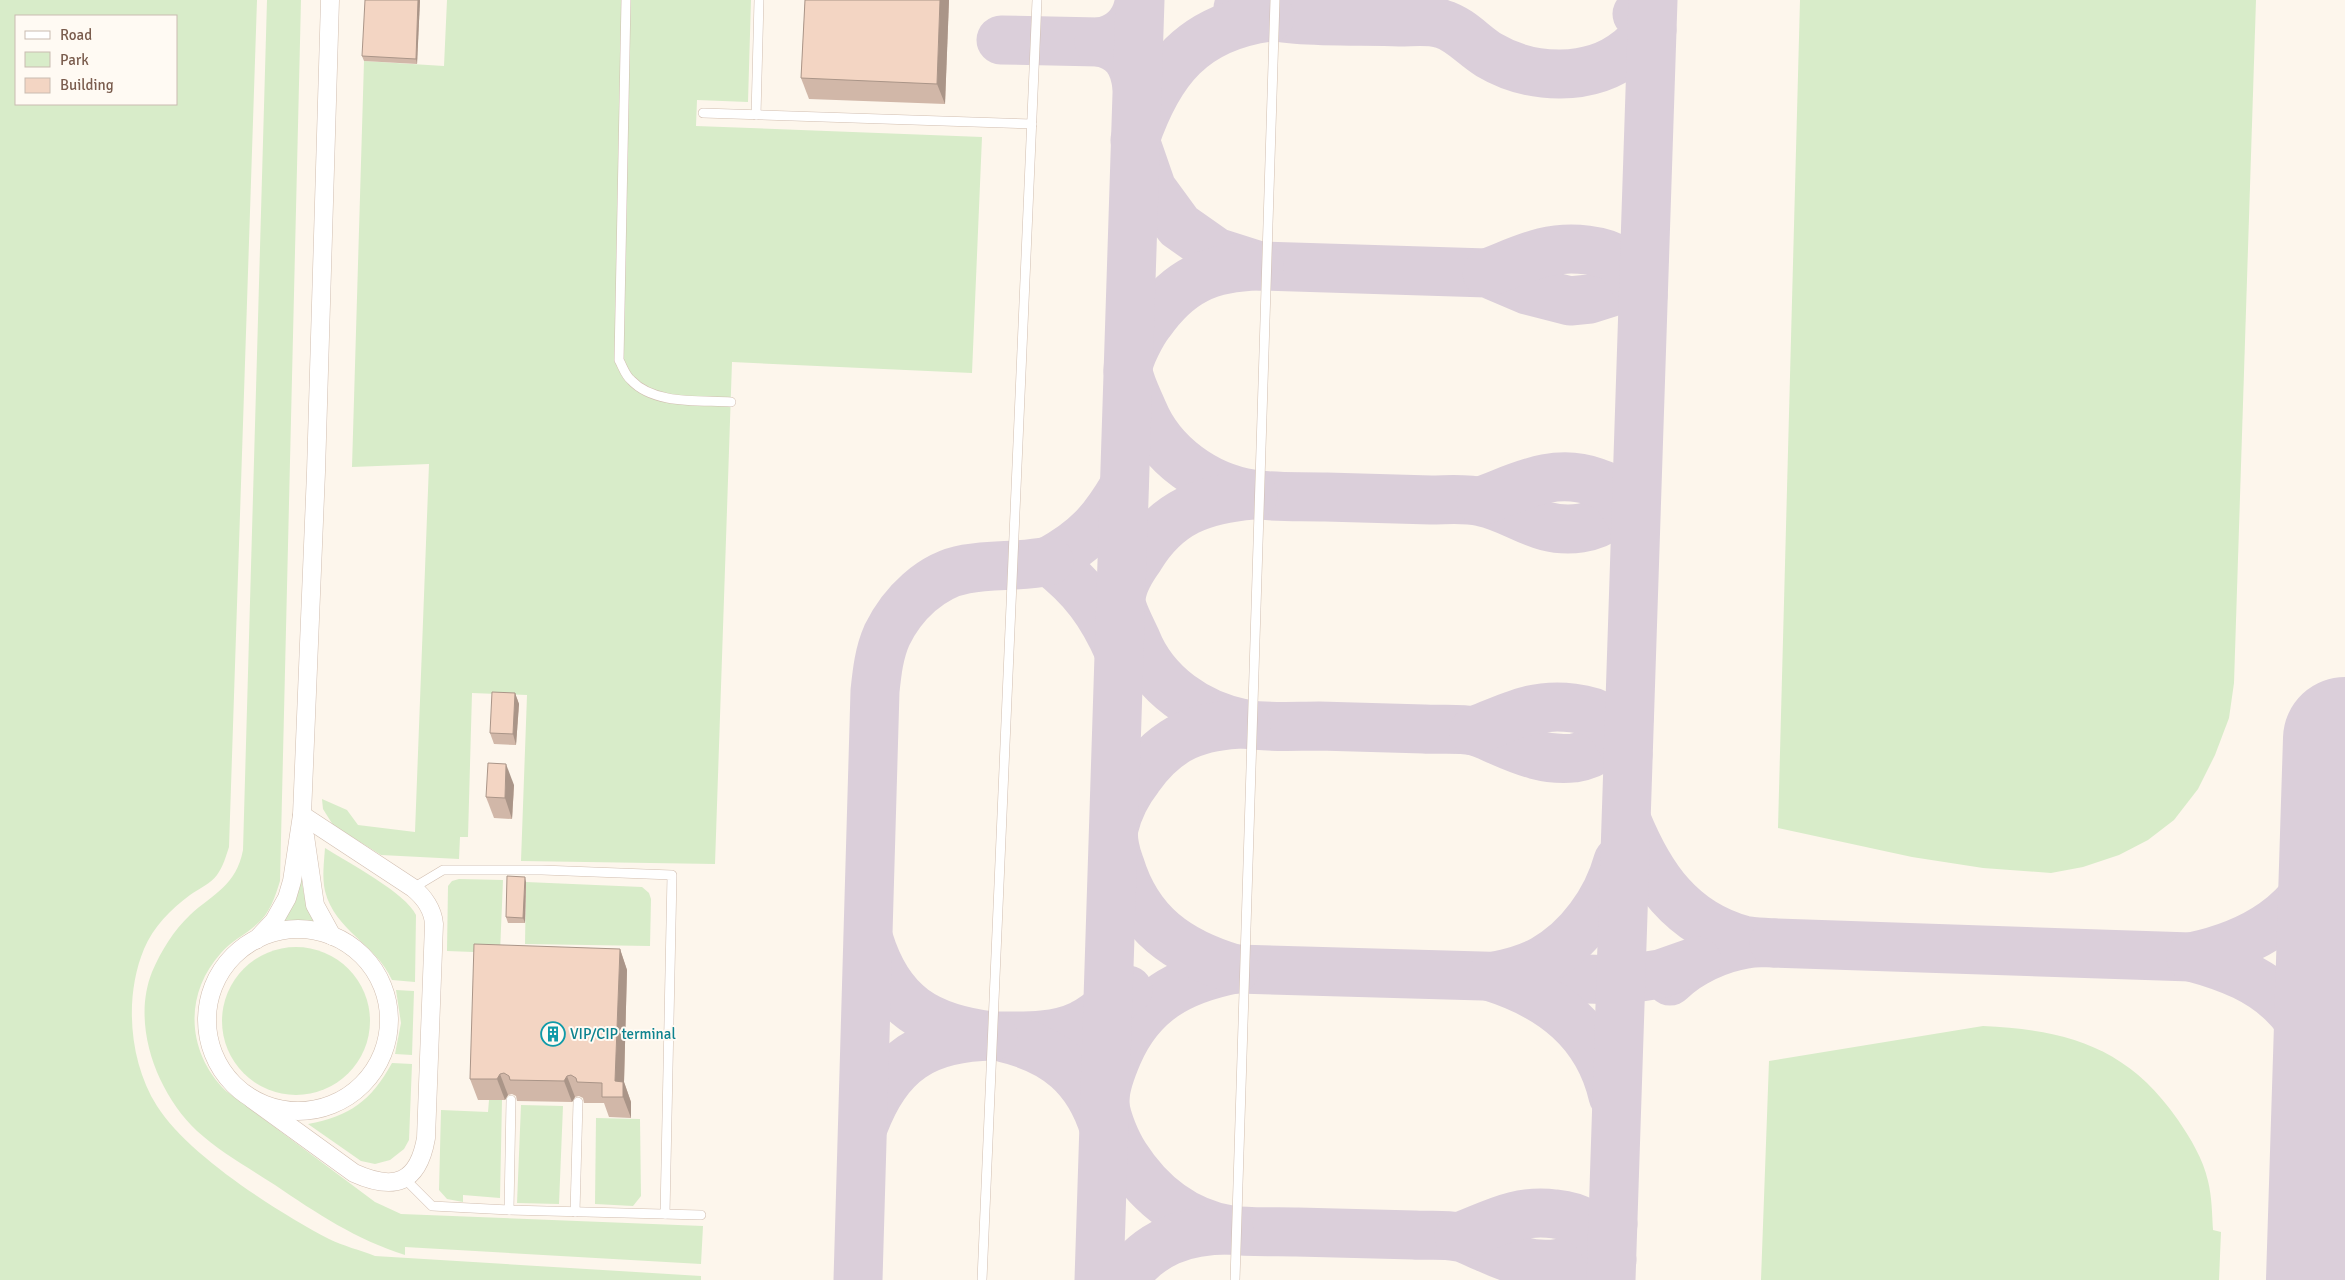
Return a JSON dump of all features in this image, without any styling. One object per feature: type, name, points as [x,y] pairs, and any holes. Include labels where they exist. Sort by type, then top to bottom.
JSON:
[{"type":"street","points":[[256,940],[274,921],[286,898],[292,881],[302,815],[316,472],[330,0]]},
{"type":"street","points":[[252,1099],[278,1110],[307,1111],[321,1108],[335,1104],[353,1092],[377,1066],[387,1038],[388,1007],[384,992],[378,977],[359,952],[332,936],[302,929],[271,934],[243,948],[222,971],[210,1000],[207,1014],[210,1043],[215,1056],[230,1081],[252,1099],[354,1173],[372,1180],[388,1183],[406,1179],[420,1160],[426,1138],[434,924],[430,909],[413,888],[302,815]]},
{"type":"street","points":[[302,815],[315,905],[332,936]]},
{"type":"lane","points":[[626,0],[619,360],[631,380],[652,394],[675,399],[731,402]]},
{"type":"lane","points":[[756,115],[759,0]]},
{"type":"lane","points":[[982,1280],[1037,0]]},
{"type":"lane","points":[[1235,1280],[1275,0]]},
{"type":"lane","points":[[703,113],[1032,124]]},
{"type":"lane","points":[[413,888],[443,870],[542,870],[672,875],[665,1214]]},
{"type":"lane","points":[[509,1210],[511,1100]]},
{"type":"lane","points":[[575,1212],[578,1102]]},
{"type":"lane","points":[[406,1179],[432,1206],[701,1215]]},
{"type":"green space","points":[[0,0],[257,0],[229,847],[223,865],[217,875],[169,912],[152,933],[138,968],[132,1008],[135,1050],[140,1070],[157,1106],[171,1125],[190,1144],[235,1181],[308,1228],[340,1244],[375,1256],[701,1276],[701,1280],[0,1280]]},
{"type":"green space","points":[[267,0],[301,0],[280,881],[269,910],[262,920],[225,949],[209,969],[200,987],[196,1005],[195,1024],[197,1042],[203,1059],[213,1076],[226,1091],[375,1202],[401,1214],[703,1226],[701,1264],[405,1247],[405,1255],[387,1249],[354,1234],[321,1215],[235,1160],[206,1139],[170,1098],[152,1057],[146,1036],[145,1014],[146,992],[152,972],[173,934],[190,915],[229,881],[240,862],[243,850]]},
{"type":"green space","points":[[447,0],[751,0],[748,102],[697,100],[696,126],[982,137],[972,373],[732,362],[715,864],[521,861],[527,695],[472,693],[468,837],[460,837],[459,859],[381,855],[333,825],[323,809],[322,799],[347,810],[358,825],[415,832],[429,464],[352,467],[364,61],[444,66]]},
{"type":"green space","points":[[1800,0],[2256,0],[2234,683],[2229,718],[2215,755],[2198,789],[2174,820],[2148,840],[2119,855],[2083,867],[2051,873],[1983,868],[1912,857],[1778,828]]},
{"type":"green space","points":[[325,848],[389,888],[410,906],[416,915],[415,982],[392,980],[385,967],[337,917],[330,905],[324,886]]},
{"type":"green space","points":[[301,869],[305,899],[316,926],[300,923],[283,923],[297,897]]},
{"type":"green space","points":[[459,879],[503,880],[500,953],[447,951],[448,886],[452,881]]},
{"type":"green space","points":[[526,882],[642,887],[649,893],[651,899],[650,946],[525,944]]},
{"type":"green space","points":[[296,947],[311,948],[324,952],[349,968],[365,993],[369,1006],[369,1036],[365,1049],[349,1074],[324,1090],[311,1094],[296,1095],[281,1094],[268,1090],[243,1074],[227,1049],[223,1036],[222,1021],[223,1006],[227,993],[243,968],[268,952],[281,948]]},
{"type":"green space","points":[[396,990],[414,991],[412,1055],[395,1054],[401,1023]]},
{"type":"green space","points":[[1983,1026],[2042,1032],[2068,1038],[2093,1047],[2116,1059],[2138,1075],[2159,1095],[2187,1134],[2200,1157],[2206,1173],[2212,1206],[2213,1230],[2221,1232],[2219,1280],[1761,1280],[1769,1061]]},
{"type":"green space","points":[[392,1063],[412,1064],[409,1140],[404,1149],[390,1160],[375,1164],[361,1161],[308,1124],[323,1121],[358,1105],[376,1087]]},
{"type":"green space","points":[[489,1100],[502,1100],[500,1198],[463,1195],[463,1202],[447,1199],[439,1190],[441,1110],[488,1112]]},
{"type":"green space","points":[[521,1105],[563,1106],[559,1204],[517,1203]]},
{"type":"green space","points":[[596,1118],[640,1119],[641,1196],[633,1206],[595,1204]]},
{"type":"building","points":[[365,0],[418,0],[416,59],[362,56]]},
{"type":"building","points":[[805,0],[940,0],[937,84],[801,78]]},
{"type":"building","points":[[492,692],[515,693],[513,734],[490,733]]},
{"type":"building","points":[[488,763],[506,764],[505,798],[486,797]]},
{"type":"building","points":[[507,876],[525,877],[523,918],[506,917]]},
{"type":"building","name":"VIP/CIP terminal","points":[[474,944],[620,949],[615,1081],[623,1082],[623,1097],[602,1097],[602,1083],[577,1082],[576,1078],[571,1075],[567,1076],[564,1081],[510,1080],[509,1076],[504,1073],[500,1074],[497,1079],[470,1079]]},
{"type":"taxiway","points":[[1099,1280],[1140,0]]},
{"type":"taxiway","points":[[1611,1280],[1653,0]]},
{"type":"taxiway","points":[[1137,87],[1136,78],[1126,57],[1108,44],[1099,42],[1114,38],[1126,30],[1134,18],[1139,3]]},
{"type":"taxiway","points":[[1238,8],[1275,17],[1295,19],[1437,23],[1449,26],[1489,55],[1506,63],[1542,73],[1560,74],[1597,68],[1614,61],[1629,51],[1652,30],[1637,14]]},
{"type":"taxiway","points":[[1270,17],[1243,22],[1220,31],[1200,42],[1183,56],[1168,73],[1155,93],[1135,140],[1152,189],[1179,226],[1216,252],[1260,266],[1487,273],[1527,290],[1570,301],[1590,299],[1609,293],[1629,279],[1644,259]]},
{"type":"taxiway","points":[[1001,40],[1099,42]]},
{"type":"taxiway","points":[[1487,273],[1547,251],[1590,250],[1616,259],[1628,272],[1643,296]]},
{"type":"taxiway","points":[[1259,266],[1225,269],[1210,273],[1197,279],[1172,296],[1150,322],[1140,338],[1128,366],[1130,381],[1134,391],[1151,427],[1161,442],[1173,455],[1202,476],[1235,490],[1261,495],[1476,501],[1507,510],[1541,525],[1566,529],[1590,526],[1606,519],[1619,509],[1636,489]]},
{"type":"taxiway","points":[[1481,501],[1537,481],[1565,477],[1580,478],[1609,488],[1621,501],[1635,526]]},
{"type":"taxiway","points":[[1119,652],[1106,625],[1082,591],[1049,561],[1062,554],[1092,530],[1109,510],[1124,486]]},
{"type":"taxiway","points":[[1253,495],[1218,500],[1188,511],[1174,519],[1151,542],[1137,561],[1123,588],[1122,608],[1144,655],[1166,684],[1195,705],[1228,720],[1254,725],[1468,730],[1536,755],[1564,759],[1583,756],[1599,749],[1612,739],[1629,719]]},
{"type":"taxiway","points":[[858,1280],[875,691],[882,649],[893,624],[909,602],[941,577],[966,569],[1049,561]]},
{"type":"taxiway","points":[[1474,731],[1533,709],[1577,708],[1602,717],[1617,734],[1628,755]]},
{"type":"taxiway","points":[[1235,969],[1214,962],[1178,944],[1149,919],[1128,886],[1116,852],[1114,828],[1118,814],[1135,782],[1161,752],[1185,736],[1199,731],[1213,727],[1246,724]]},
{"type":"taxiway","points":[[2334,1090],[2310,1039],[2297,1019],[2282,1002],[2265,988],[2244,976],[2191,957],[2235,944],[2255,935],[2274,923],[2290,909],[2305,893],[2317,874],[2334,831],[2343,797]]},
{"type":"taxiway","points":[[1627,821],[1646,861],[1657,879],[1685,910],[1721,932],[1743,940],[1774,943],[1749,943],[1716,952],[1686,968],[1670,981]]},
{"type":"taxiway","points":[[1613,1096],[1606,1073],[1596,1053],[1584,1035],[1569,1019],[1533,994],[1491,977],[1537,963],[1556,952],[1568,942],[1599,905],[1607,891],[1618,861]]},
{"type":"taxiway","points":[[864,1125],[885,1084],[897,1069],[912,1057],[948,1041],[969,1037],[993,1036],[949,1027],[930,1019],[914,1009],[900,997],[888,981],[877,962],[869,940]]},
{"type":"taxiway","points":[[1774,943],[2191,957]]},
{"type":"taxiway","points":[[1202,968],[1621,980],[1660,974],[1697,961]]},
{"type":"taxiway","points":[[1235,969],[1197,979],[1164,996],[1151,1007],[1138,1020],[1127,1036],[1109,1079],[1105,1104],[1110,1124],[1119,1145],[1145,1183],[1170,1205],[1198,1221],[1230,1230],[1452,1236],[1511,1258],[1540,1264],[1560,1263],[1577,1258],[1597,1244],[1613,1224]]},
{"type":"taxiway","points":[[993,1036],[1038,1035],[1071,1029],[1094,1018],[1128,990]]},
{"type":"taxiway","points":[[1004,1038],[1039,1050],[1067,1068],[1089,1094],[1104,1128]]},
{"type":"taxiway","points":[[1459,1237],[1517,1216],[1541,1213],[1559,1214],[1571,1217],[1590,1226],[1601,1240],[1612,1260]]},
{"type":"taxiway","points":[[1123,1280],[1145,1256],[1169,1241],[1197,1232],[1229,1230]]},
{"type":"runway","points":[[2328,1280],[2345,739]]},
{"type":"place","name":"VIP/CIP terminal","points":[[553,1034]]}]
